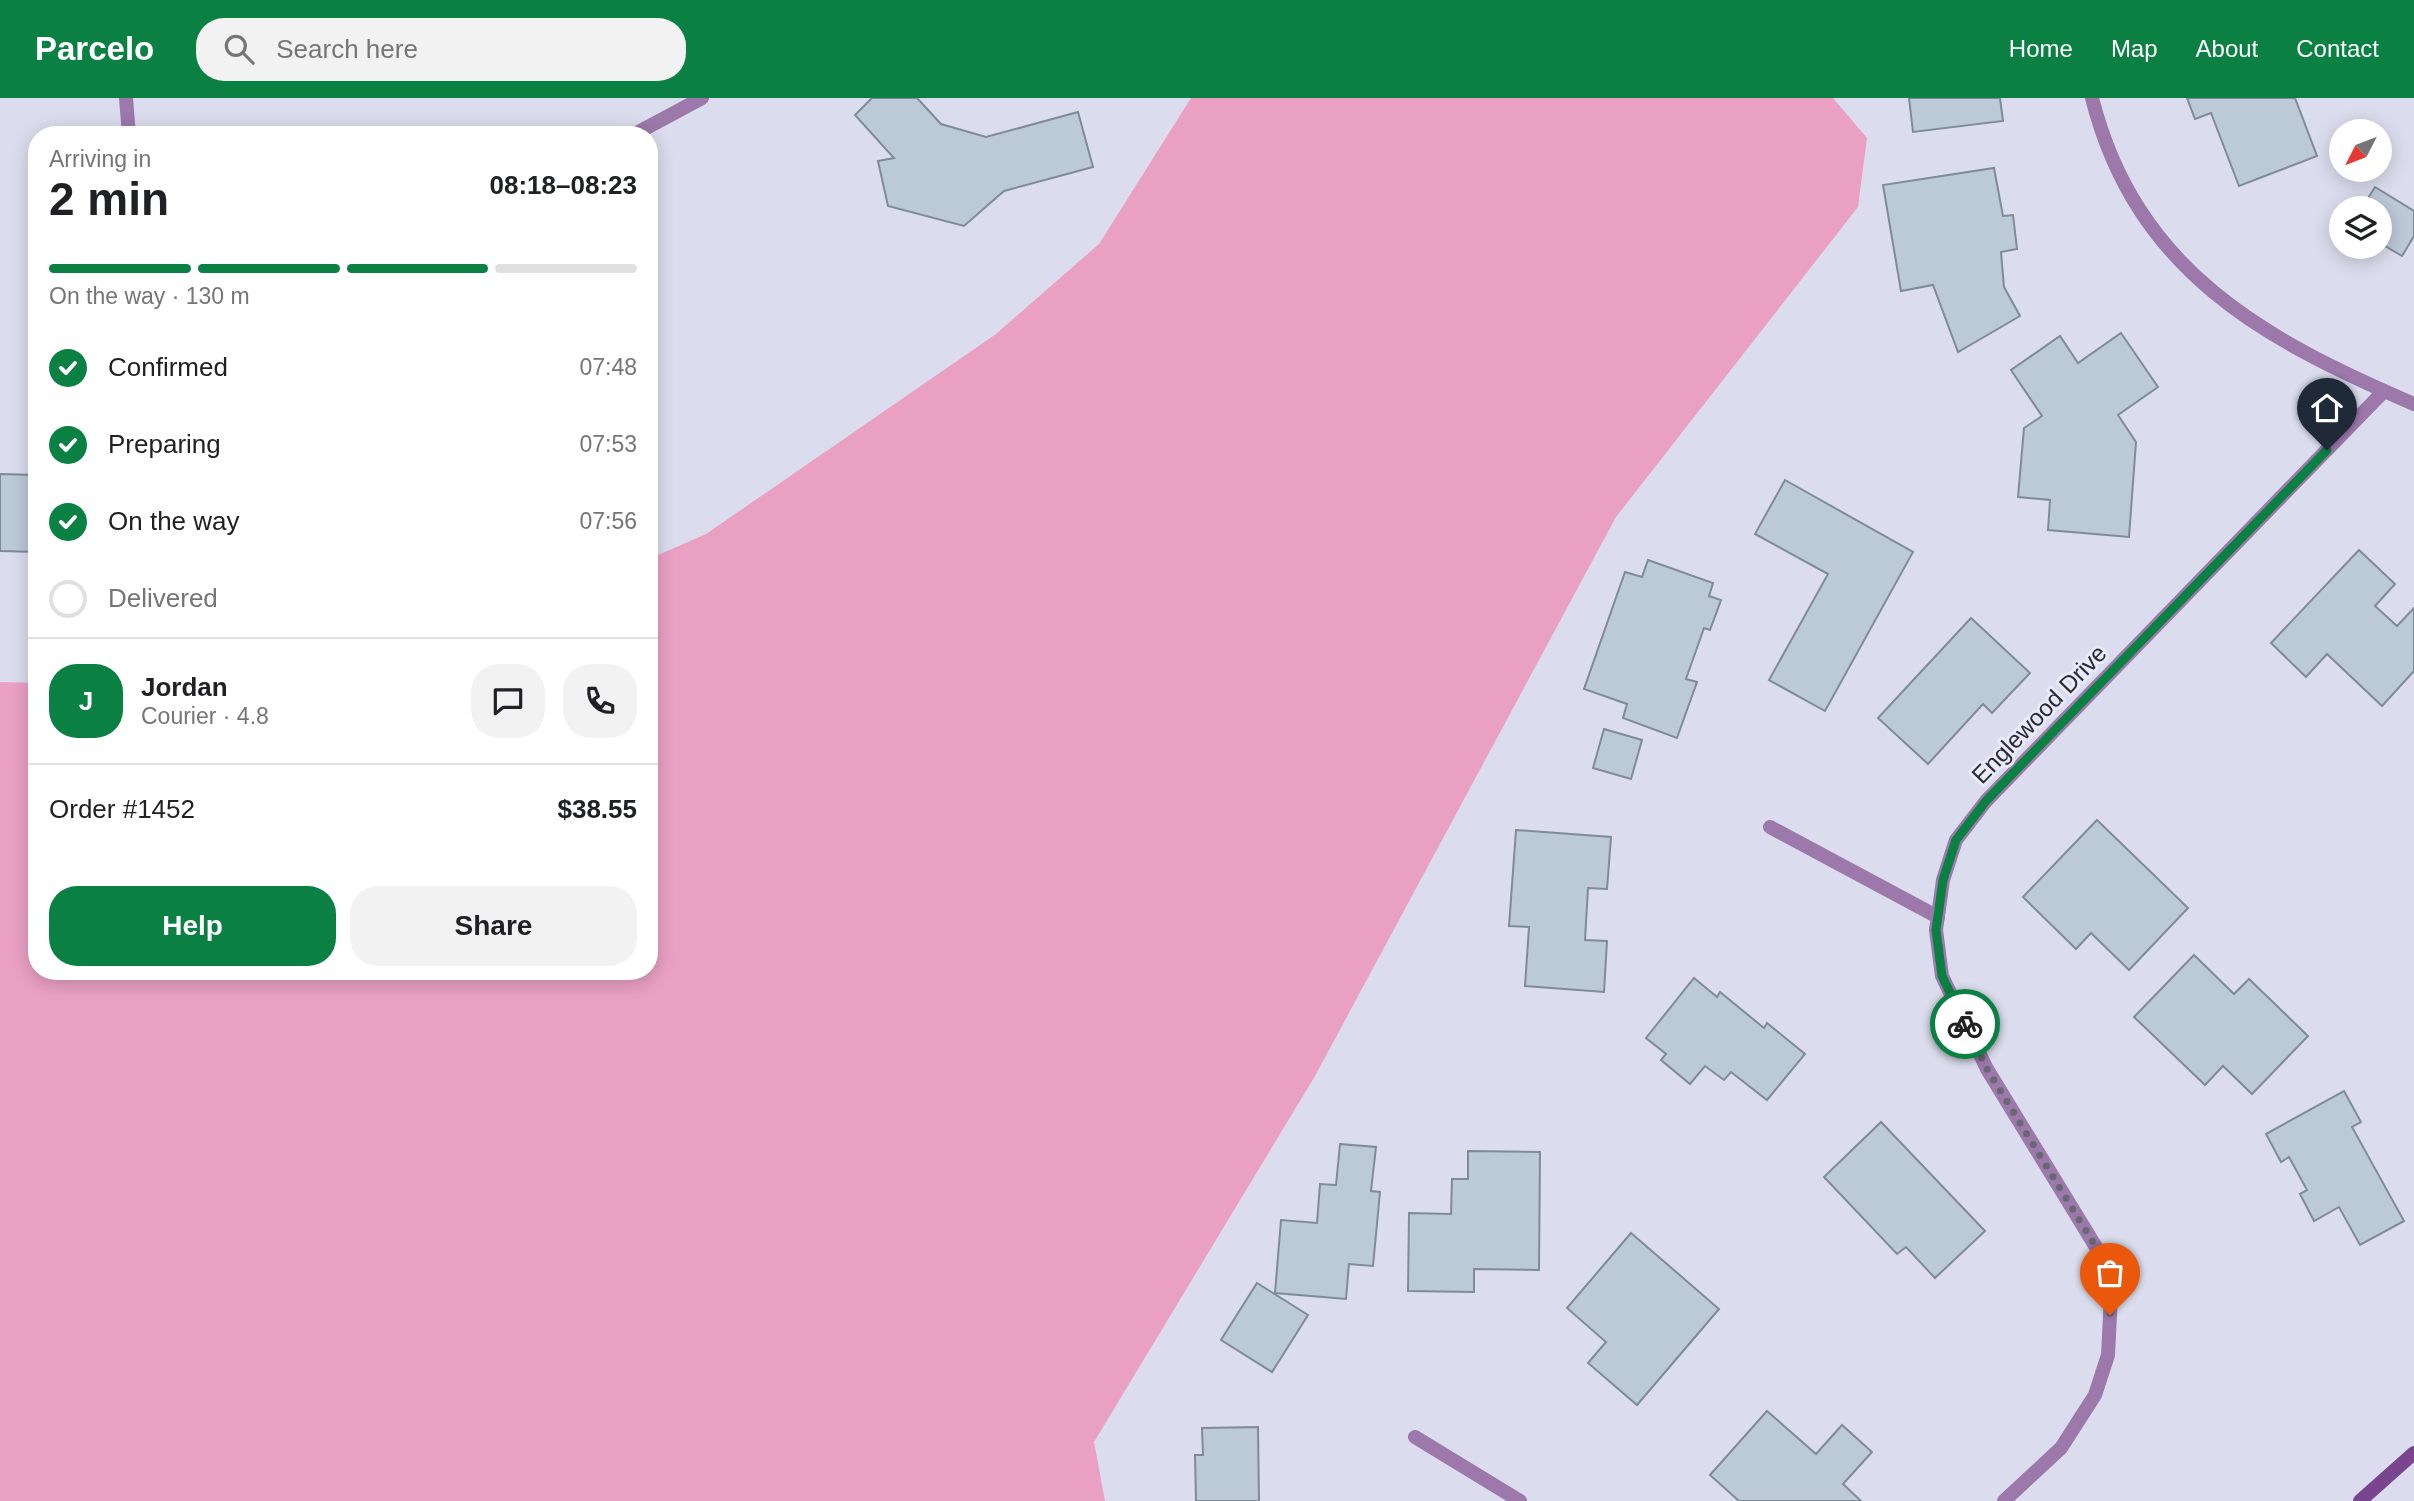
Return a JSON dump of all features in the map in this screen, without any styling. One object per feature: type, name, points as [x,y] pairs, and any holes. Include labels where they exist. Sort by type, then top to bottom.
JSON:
[{"type":"main road","points":[[2360,1501],[2414,1452]]},
{"type":"street","points":[[126,98],[128,126]]},
{"type":"street","points":[[651,126],[702,98]]},
{"type":"street","points":[[2092,98],[2110,153],[2133,197],[2162,240],[2197,279],[2237,313],[2281,342],[2414,404]]},
{"type":"street","name":"Englewood Drive","points":[[2004,1501],[2060,1448],[2095,1395],[2108,1354],[2111,1296],[2099,1252],[1987,1069],[1942,976],[1936,930],[1943,880],[1956,840],[1986,801],[2384,391]]},
{"type":"street","points":[[1770,827],[1938,917]]},
{"type":"street","points":[[1415,1437],[1520,1501]]},
{"type":"shaded area","points":[[1191,98],[1833,98],[1867,138],[1858,207],[1616,517],[1315,1076],[1094,1442],[1105,1501],[0,1501],[0,682],[28,683],[28,980],[658,980],[658,555],[706,534],[996,334],[1099,244]]},
{"type":"building","points":[[872,98],[917,98],[941,124],[986,137],[1078,112],[1093,167],[1004,191],[964,226],[888,206],[878,161],[894,158],[855,115]]},
{"type":"building","points":[[1909,98],[2000,98],[2003,121],[1913,132]]},
{"type":"building","points":[[2187,98],[2295,98],[2317,156],[2239,186],[2211,113],[2195,119]]},
{"type":"building","points":[[1994,168],[2003,216],[2013,215],[2017,249],[2001,252],[2004,287],[2020,316],[1958,352],[1933,285],[1901,291],[1883,185]]},
{"type":"building","points":[[2375,187],[2390,196],[2369,196]]},
{"type":"building","points":[[2392,197],[2414,211],[2414,236],[2402,256],[2392,250]]},
{"type":"building","points":[[2121,333],[2158,387],[2118,415],[2136,442],[2129,537],[2048,530],[2050,500],[2018,497],[2024,428],[2042,416],[2011,370],[2060,336],[2078,363]]},
{"type":"building","points":[[0,474],[28,475],[28,552],[0,551]]},
{"type":"building","points":[[1785,480],[1913,552],[1825,711],[1769,680],[1828,574],[1755,534]]},
{"type":"building","points":[[2359,550],[2395,584],[2375,606],[2397,626],[2414,608],[2414,671],[2382,706],[2327,654],[2306,677],[2271,643]]},
{"type":"building","points":[[1648,560],[1713,583],[1709,596],[1721,600],[1710,630],[1704,628],[1686,679],[1697,682],[1677,738],[1623,718],[1627,704],[1584,689],[1625,572],[1642,577]]},
{"type":"building","points":[[1971,618],[2030,673],[1992,713],[1983,704],[1928,764],[1878,718]]},
{"type":"building","points":[[1604,729],[1642,740],[1631,779],[1593,768]]},
{"type":"building","points":[[2097,820],[2188,908],[2129,970],[2091,933],[2076,949],[2023,897]]},
{"type":"building","points":[[1516,830],[1611,837],[1607,889],[1588,888],[1585,940],[1607,941],[1604,992],[1525,986],[1529,927],[1509,926]]},
{"type":"building","points":[[2194,955],[2234,994],[2249,979],[2308,1036],[2252,1094],[2223,1066],[2205,1085],[2134,1017]]},
{"type":"building","points":[[1694,978],[1717,997],[1720,992],[1764,1028],[1767,1023],[1805,1054],[1767,1100],[1731,1072],[1724,1080],[1705,1066],[1690,1084],[1661,1060],[1666,1054],[1646,1038]]},
{"type":"building","points":[[2344,1091],[2361,1122],[2352,1127],[2404,1221],[2360,1245],[2339,1207],[2314,1221],[2300,1194],[2307,1190],[2289,1157],[2281,1162],[2266,1134]]},
{"type":"building","points":[[1881,1122],[1985,1231],[1935,1278],[1906,1247],[1897,1254],[1824,1177]]},
{"type":"building","points":[[1340,1144],[1376,1147],[1371,1191],[1380,1192],[1373,1266],[1349,1264],[1346,1299],[1275,1293],[1281,1220],[1317,1223],[1320,1184],[1336,1185]]},
{"type":"building","points":[[1468,1151],[1540,1152],[1539,1270],[1474,1269],[1474,1292],[1408,1291],[1409,1213],[1451,1214],[1452,1179],[1468,1179]]},
{"type":"building","points":[[1631,1233],[1719,1309],[1637,1405],[1588,1363],[1606,1342],[1567,1308]]},
{"type":"building","points":[[1257,1283],[1308,1315],[1272,1372],[1221,1340]]},
{"type":"building","points":[[1767,1411],[1816,1454],[1842,1425],[1872,1452],[1843,1484],[1861,1501],[1739,1501],[1710,1475]]},
{"type":"building","points":[[1258,1427],[1259,1501],[1196,1501],[1195,1455],[1203,1455],[1202,1428]]},
{"type":"way so far","points":[[1965,1024],[1987,1069],[2047,1163],[2099,1252],[2111,1296],[2110,1315]]},
{"type":"route","points":[[1965,1024],[1942,976],[1936,930],[1943,880],[1956,840],[1986,801],[2327,450]]}]
